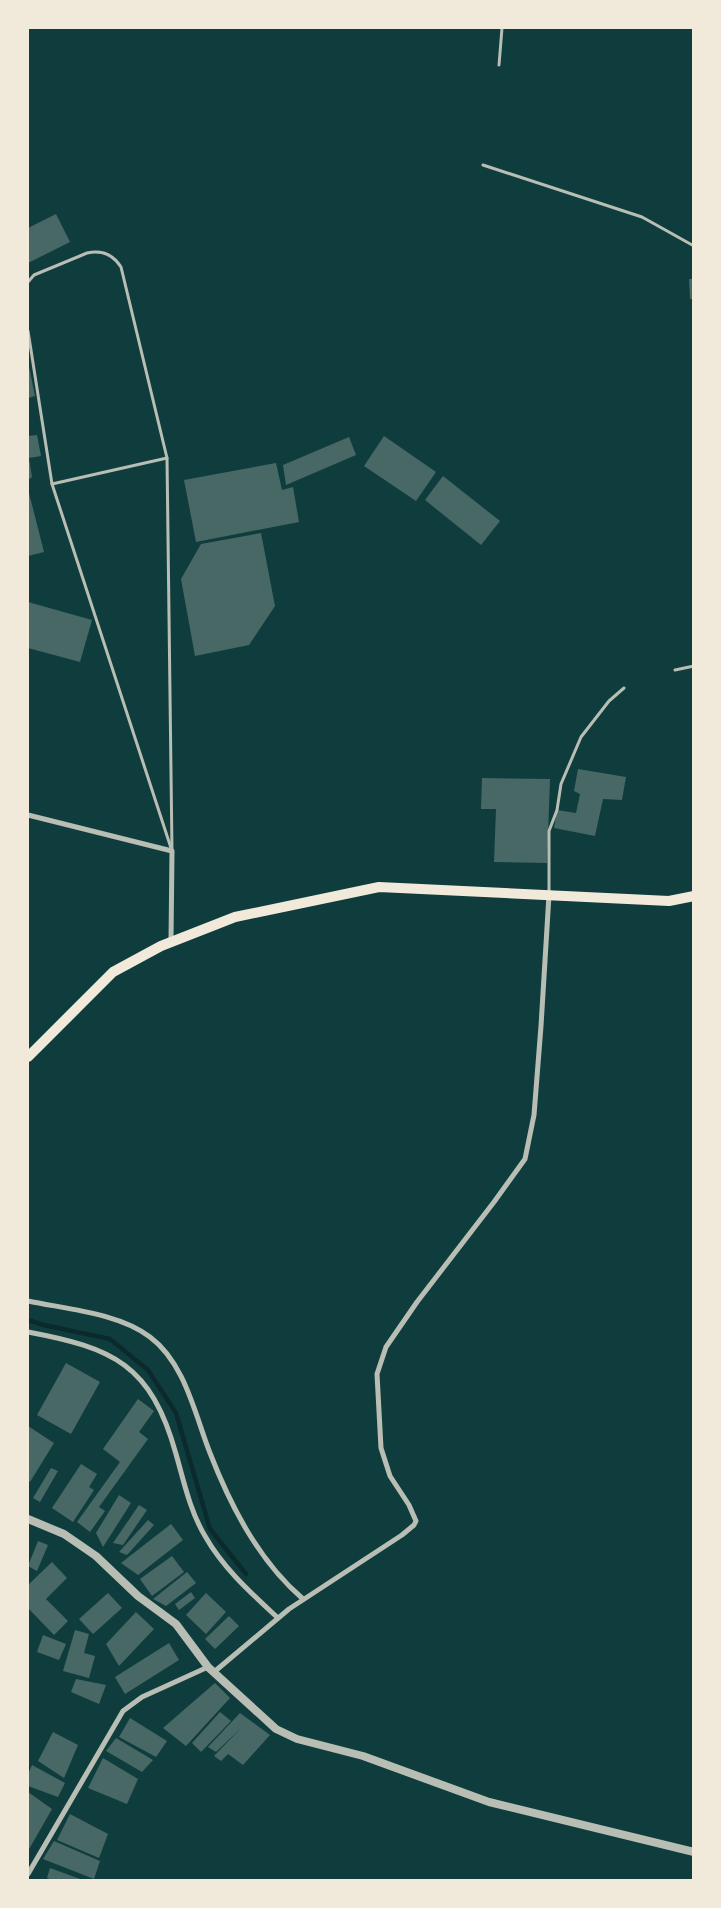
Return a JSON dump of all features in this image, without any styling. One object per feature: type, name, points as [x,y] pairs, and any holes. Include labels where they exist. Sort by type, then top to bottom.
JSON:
[{"type":"main road","points":[[28,1057],[113,972],[171,942],[234,917],[379,887],[669,900],[694,896]]},
{"type":"street","points":[[28,815],[172,851],[171,942]]},
{"type":"street","points":[[28,1874],[123,1711],[142,1697],[211,1669],[303,1599],[402,1535],[414,1525],[416,1521],[409,1505],[390,1476],[381,1448],[377,1374],[386,1347],[417,1302],[525,1159],[534,1115],[542,1026],[549,894]]},
{"type":"street","points":[[28,1300],[115,1318],[150,1336],[164,1349],[173,1362],[194,1406],[210,1454],[240,1518],[262,1555],[289,1587],[303,1599]]},
{"type":"street","points":[[28,1332],[67,1339],[111,1355],[124,1363],[148,1388],[172,1440],[188,1496],[205,1536],[238,1579],[278,1618]]},
{"type":"street","points":[[28,1518],[64,1534],[96,1556],[138,1596],[176,1624],[211,1669],[276,1729],[297,1739],[363,1756],[489,1802],[694,1852]]},
{"type":"lane","points":[[499,65],[502,28]]},
{"type":"lane","points":[[483,165],[642,217],[694,246]]},
{"type":"lane","points":[[28,282],[34,275],[95,251],[107,253],[121,267],[167,458],[172,851]]},
{"type":"lane","points":[[28,331],[52,484],[172,851]]},
{"type":"lane","points":[[52,484],[167,458]]},
{"type":"lane","points":[[675,670],[694,666]]},
{"type":"lane","points":[[549,894],[549,831],[557,810],[562,784],[581,737],[609,701],[624,688]]},
{"type":"building","points":[[56,214],[70,242],[28,263],[28,228]]},
{"type":"building","points":[[689,279],[694,279],[694,299],[690,299]]},
{"type":"building","points":[[28,362],[35,396],[28,398]]},
{"type":"building","points":[[37,435],[41,456],[29,458],[32,477],[28,480],[28,436]]},
{"type":"building","points":[[384,436],[436,472],[416,501],[364,466]]},
{"type":"building","points":[[349,437],[356,455],[286,485],[283,465]]},
{"type":"building","points":[[276,463],[282,490],[293,487],[299,522],[196,542],[184,480]]},
{"type":"building","points":[[443,476],[500,521],[481,545],[425,500]]},
{"type":"building","points":[[28,489],[44,552],[28,556]]},
{"type":"building","points":[[261,533],[275,606],[249,645],[195,656],[181,579],[201,544]]},
{"type":"building","points":[[28,602],[92,620],[80,662],[28,648]]},
{"type":"building","points":[[578,769],[626,777],[622,800],[603,799],[595,836],[554,828],[557,810],[576,813],[580,794],[574,791]]},
{"type":"building","points":[[482,778],[550,779],[547,863],[494,862],[496,809],[481,809]]},
{"type":"building","points":[[66,1363],[100,1382],[71,1434],[37,1415]]},
{"type":"building","points":[[138,1399],[154,1411],[139,1432],[148,1439],[99,1507],[105,1511],[90,1532],[77,1522],[120,1462],[103,1449]]},
{"type":"building","points":[[28,1426],[54,1443],[30,1482],[28,1480]]},
{"type":"building","points":[[81,1464],[97,1474],[89,1487],[94,1490],[73,1522],[52,1508]]},
{"type":"building","points":[[51,1468],[58,1471],[40,1502],[33,1498]]},
{"type":"building","points":[[119,1495],[131,1503],[103,1547],[96,1533]]},
{"type":"building","points":[[139,1505],[147,1510],[123,1545],[113,1543]]},
{"type":"building","points":[[148,1520],[154,1525],[127,1555],[119,1552]]},
{"type":"building","points":[[171,1524],[183,1540],[138,1575],[121,1563]]},
{"type":"building","points":[[38,1541],[48,1545],[37,1571],[28,1566]]},
{"type":"building","points":[[172,1556],[184,1572],[152,1596],[140,1579]]},
{"type":"building","points":[[52,1562],[67,1578],[46,1599],[68,1621],[54,1635],[28,1608],[28,1585]]},
{"type":"building","points":[[187,1572],[196,1583],[166,1606],[153,1599]]},
{"type":"building","points":[[191,1592],[195,1598],[179,1610],[175,1604]]},
{"type":"building","points":[[108,1593],[122,1608],[93,1634],[79,1619]]},
{"type":"building","points":[[206,1593],[226,1612],[206,1634],[186,1615]]},
{"type":"building","points":[[136,1612],[154,1629],[119,1666],[106,1644]]},
{"type":"building","points":[[229,1616],[239,1626],[215,1649],[205,1639]]},
{"type":"building","points":[[75,1630],[89,1634],[84,1653],[95,1656],[89,1678],[63,1671]]},
{"type":"building","points":[[43,1635],[66,1644],[59,1660],[37,1652]]},
{"type":"building","points":[[169,1643],[179,1660],[125,1694],[115,1677]]},
{"type":"building","points":[[76,1679],[106,1685],[99,1704],[71,1692]]},
{"type":"building","points":[[215,1683],[230,1698],[186,1746],[163,1728]]},
{"type":"building","points":[[220,1712],[231,1721],[201,1752],[192,1743]]},
{"type":"building","points":[[240,1713],[270,1735],[243,1765],[228,1754],[221,1761],[214,1756],[241,1728],[216,1752],[208,1747]]},
{"type":"building","points":[[130,1718],[167,1741],[156,1757],[119,1737]]},
{"type":"building","points":[[53,1732],[78,1745],[64,1778],[38,1761]]},
{"type":"building","points":[[116,1738],[153,1760],[142,1772],[106,1751]]},
{"type":"building","points":[[103,1758],[138,1779],[127,1804],[88,1788]]},
{"type":"building","points":[[32,1765],[65,1783],[58,1797],[28,1786],[28,1774]]},
{"type":"building","points":[[28,1792],[52,1809],[28,1851]]},
{"type":"building","points":[[70,1814],[108,1834],[99,1858],[57,1840]]},
{"type":"building","points":[[54,1841],[100,1861],[94,1879],[43,1859]]},
{"type":"building","points":[[50,1868],[83,1880],[53,1880],[47,1878]]},
{"type":"waterway","points":[[28,1320],[110,1339],[148,1370],[176,1413],[210,1529],[246,1574]]}]
